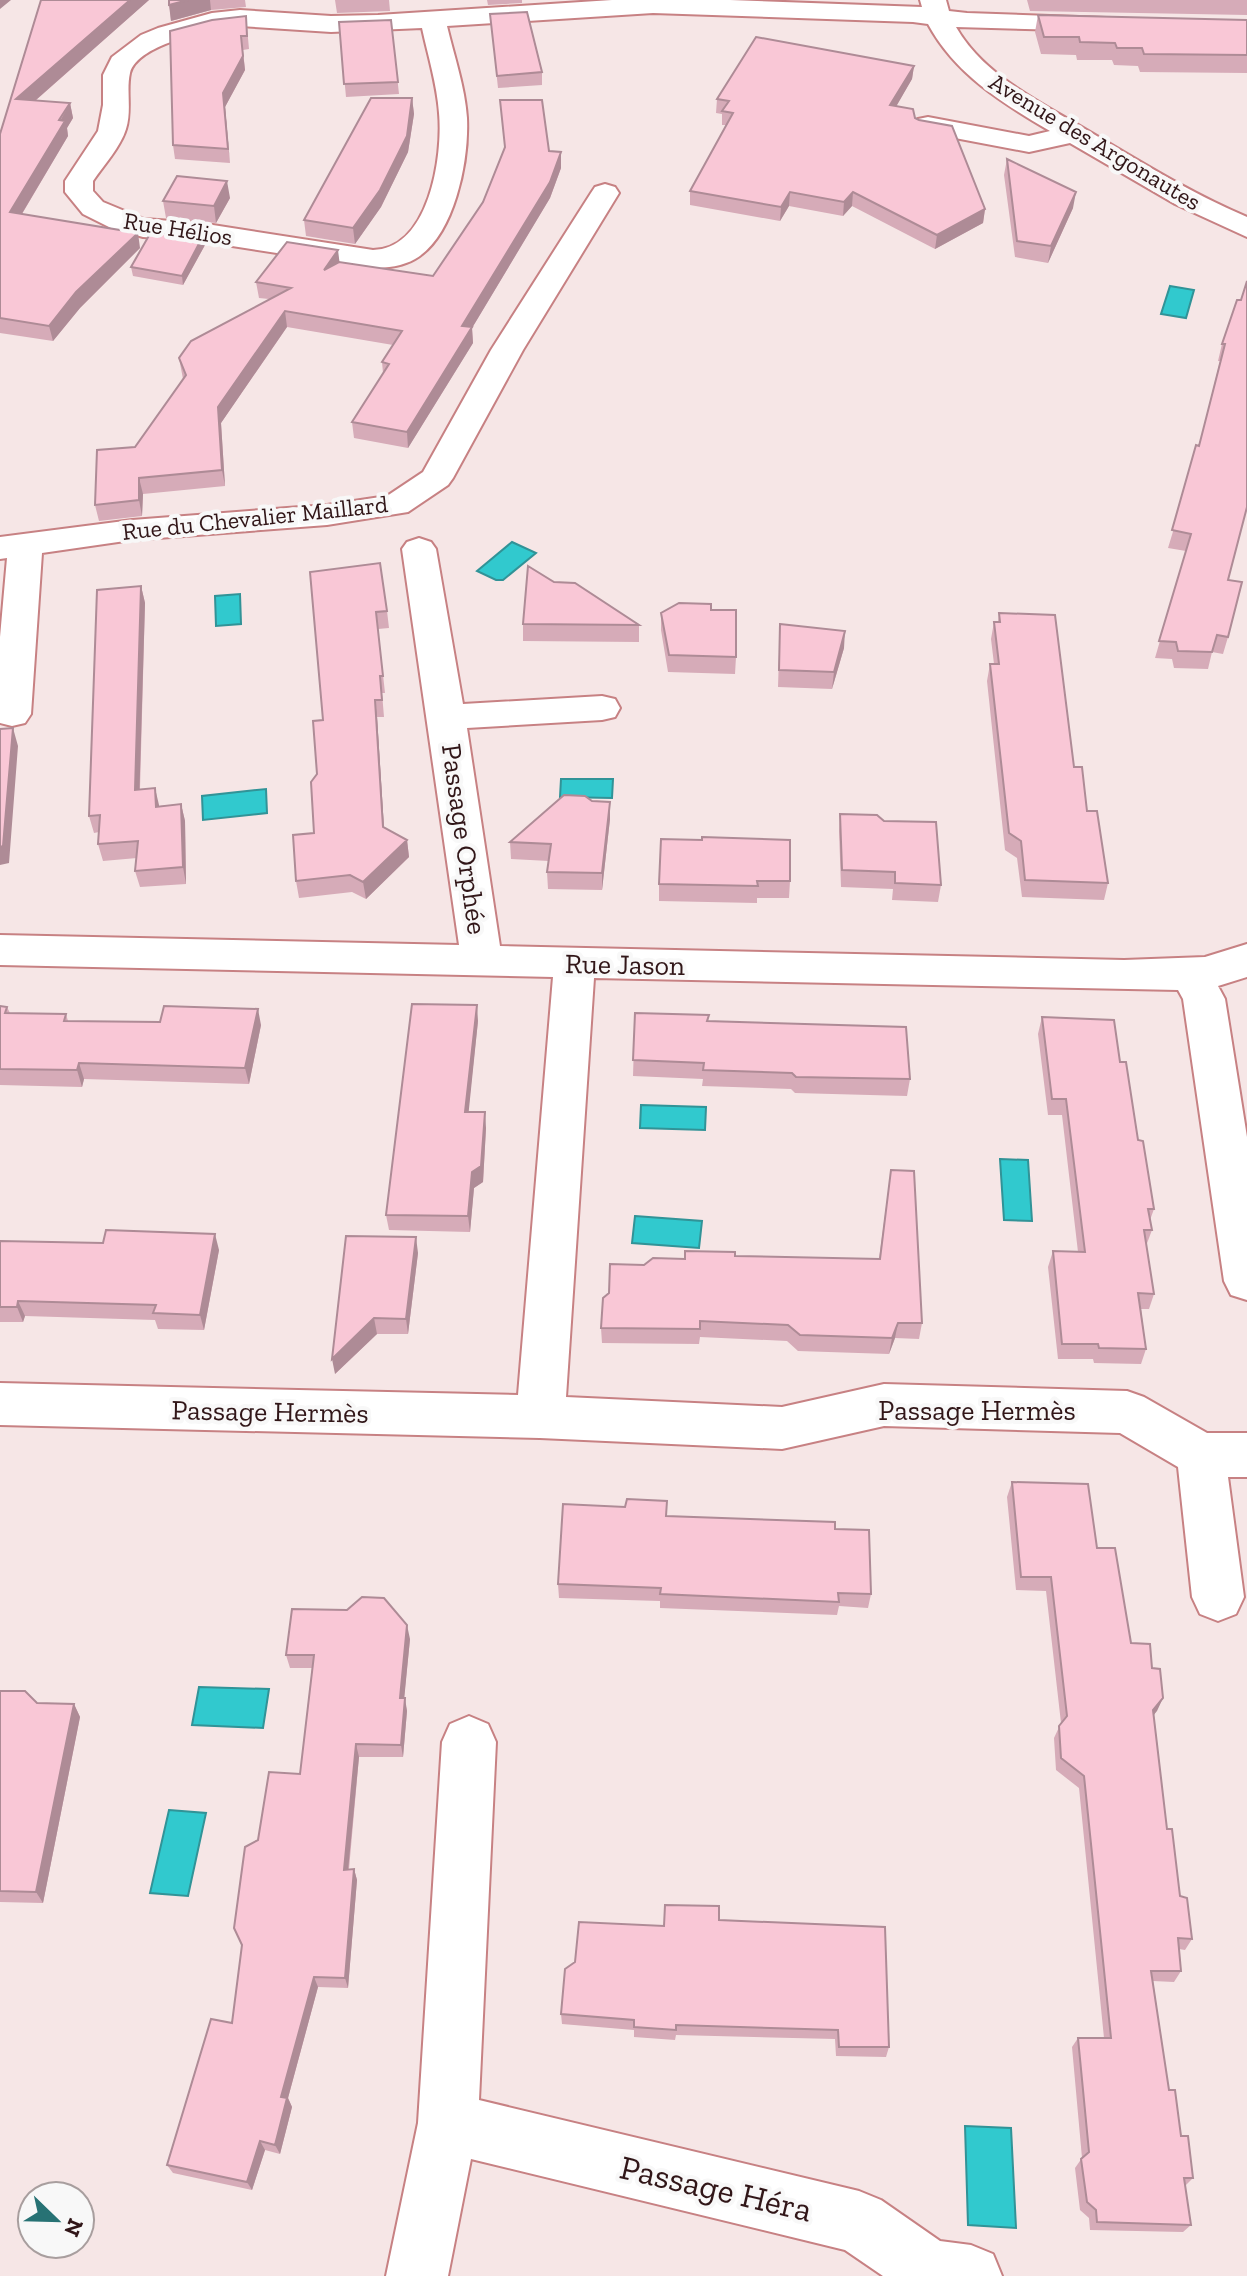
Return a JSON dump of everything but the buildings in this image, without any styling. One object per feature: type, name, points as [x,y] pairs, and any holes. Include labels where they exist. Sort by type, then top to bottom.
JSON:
[{"type":"street","name":"Rue Hélios","points":[[433,20],[452,114],[451,159],[436,211],[411,250],[400,256],[373,259],[200,232],[143,228],[106,216],[83,200],[79,181],[112,131],[117,105],[116,75],[121,63],[150,41],[167,33],[212,21],[240,18],[331,24],[653,5],[791,5],[934,8],[967,21],[1087,11],[1120,23]]},
{"type":"street","name":"Avenue des Argonautes","points":[[934,8],[959,50],[986,78],[1195,206],[1247,228]]},
{"type":"street","points":[[928,125],[1029,144],[1075,134]]},
{"type":"street","name":"Rue du Chevalier Maillard","points":[[12,714],[12,546],[132,530],[327,515],[396,505],[436,478],[507,350],[605,193]]},
{"type":"street","name":"Passage Orphée","points":[[419,549],[482,962]]},
{"type":"street","name":"Passage Orphée","points":[[447,717],[602,708]]},
{"type":"street","name":"Rue Jason","points":[[0,950],[1124,975],[1191,974],[1239,964],[1247,959]]},
{"type":"street","points":[[540,1417],[575,962]]},
{"type":"street","points":[[1191,974],[1204,999],[1247,1281]]},
{"type":"street","name":"Passage Hermès","points":[[0,1404],[540,1417],[782,1428],[884,1405],[1127,1412],[1224,1455]]},
{"type":"street","points":[[1218,1597],[1224,1455]]},
{"type":"street","points":[[417,2276],[448,2123],[469,1742]]},
{"type":"street","name":"Passage Héra","points":[[448,2123],[859,2222],[929,2271],[971,2276]]},
{"type":"water","points":[[1170,286],[1194,290],[1186,318],[1161,314]]},
{"type":"water","points":[[512,542],[536,553],[503,580],[477,571]]},
{"type":"water","points":[[240,594],[241,624],[216,626],[215,596]]},
{"type":"water","points":[[561,779],[613,779],[612,798],[560,797]]},
{"type":"water","points":[[266,789],[267,813],[203,820],[202,796]]},
{"type":"water","points":[[641,1105],[706,1107],[705,1130],[640,1128]]},
{"type":"water","points":[[1000,1159],[1028,1160],[1032,1221],[1004,1220]]},
{"type":"water","points":[[635,1216],[702,1221],[699,1248],[632,1243]]},
{"type":"water","points":[[199,1687],[269,1689],[263,1728],[192,1725]]},
{"type":"water","points":[[169,1810],[206,1813],[188,1896],[150,1893]]},
{"type":"water","points":[[965,2126],[1011,2128],[1016,2228],[968,2225]]}]
